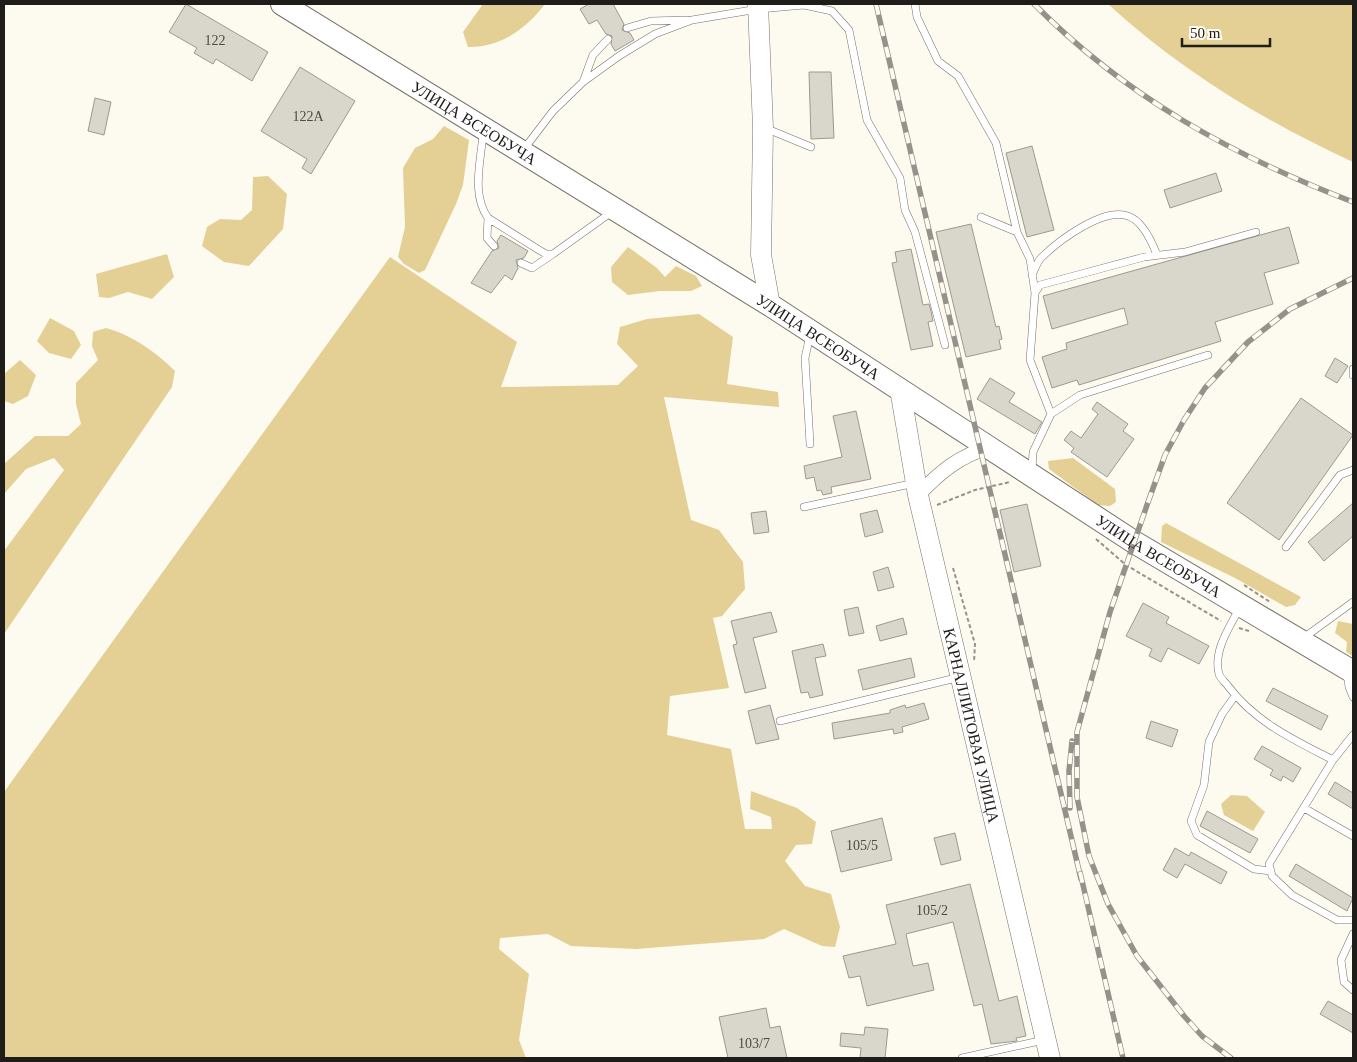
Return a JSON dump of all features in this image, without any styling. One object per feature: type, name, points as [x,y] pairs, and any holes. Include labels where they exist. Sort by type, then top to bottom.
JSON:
[{"type":"main road","name":"УЛИЦА ВСЕОБУЧА","points":[[282,4],[770,305],[990,447],[1025,479],[1134,542],[1243,595],[1300,640],[1350,670]]},
{"type":"street","points":[[758,6],[763,128],[762,255],[770,305]]},
{"type":"street","name":"КАРНАЛЛИТОВАЯ УЛИЦА","points":[[900,389],[917,489],[968,673],[1048,1049]]},
{"type":"street","points":[[917,489],[948,465],[972,452],[990,447]]},
{"type":"lane","points":[[915,4],[917,18],[938,61],[958,76],[996,143],[1017,232],[1030,259],[1035,293],[1030,360],[1051,414]]},
{"type":"lane","points":[[522,151],[553,111],[583,82],[619,56],[655,34],[692,20],[758,6],[804,5],[832,11],[849,30],[868,120],[900,178],[906,210],[915,232],[944,345]]},
{"type":"lane","points":[[627,28],[651,21],[692,20]]},
{"type":"lane","points":[[583,82],[593,55],[608,38]]},
{"type":"lane","points":[[484,128],[478,193],[480,205],[488,218],[546,254],[553,254]]},
{"type":"lane","points":[[763,128],[811,147]]},
{"type":"lane","points":[[521,263],[532,268],[615,210]]},
{"type":"lane","points":[[1032,275],[1040,259],[1075,230],[1112,214],[1129,216],[1139,224],[1151,239],[1157,255]]},
{"type":"lane","points":[[488,218],[487,238],[494,246]]},
{"type":"lane","points":[[981,218],[1017,232]]},
{"type":"lane","points":[[1035,293],[1040,285],[1157,255],[1185,252],[1256,232]]},
{"type":"lane","points":[[810,332],[804,358],[810,444]]},
{"type":"lane","points":[[1025,479],[1033,452],[1051,414],[1080,395],[1208,355]]},
{"type":"lane","points":[[1353,369],[1353,375]]},
{"type":"lane","points":[[1286,547],[1340,475],[1353,470]]},
{"type":"lane","points":[[804,507],[917,489]]},
{"type":"lane","points":[[1243,595],[1222,641],[1219,674],[1236,696],[1272,728],[1333,760]]},
{"type":"lane","points":[[1300,640],[1353,602]]},
{"type":"lane","points":[[1350,670],[1349,687],[1353,697]]},
{"type":"lane","points":[[780,721],[968,673]]},
{"type":"lane","points":[[1236,696],[1222,714],[1209,742],[1204,785],[1191,820],[1197,835],[1254,869],[1271,871]]},
{"type":"lane","points":[[1353,735],[1333,760],[1269,864],[1272,876],[1292,895],[1337,920],[1353,920]]},
{"type":"lane","points":[[1304,808],[1353,836]]},
{"type":"lane","points":[[1353,934],[1341,960],[1344,982],[1353,990]]},
{"type":"lane","points":[[962,1058],[1048,1049]]},
{"type":"path","points":[[940,513],[937,504],[989,486],[1025,479]]},
{"type":"path","points":[[1096,539],[1126,565],[1230,626],[1254,632]]},
{"type":"path","points":[[951,562],[974,644],[968,673]]},
{"type":"path","points":[[1243,595],[1273,604]]},
{"type":"shaded area","points":[[483,4],[545,4],[521,29],[511,35],[491,44],[468,47],[463,32]]},
{"type":"shaded area","points":[[1108,4],[1353,4],[1353,162],[1287,129],[1224,93],[1165,51]]},
{"type":"shaded area","points":[[444,126],[469,140],[463,185],[425,270],[419,273],[404,264],[398,257],[405,227],[403,168],[415,148],[433,139]]},
{"type":"shaded area","points":[[268,176],[287,194],[283,229],[249,266],[224,262],[202,246],[207,227],[220,219],[241,220],[252,210],[253,177]]},
{"type":"shaded area","points":[[628,247],[657,268],[665,277],[676,266],[696,276],[702,286],[691,291],[660,291],[628,295],[612,282],[611,267]]},
{"type":"shaded area","points":[[167,254],[174,277],[152,299],[128,292],[109,298],[99,297],[96,274]]},
{"type":"shaded area","points":[[390,257],[517,342],[501,387],[618,385],[638,366],[617,344],[620,327],[647,319],[699,314],[733,337],[727,384],[778,392],[779,407],[664,397],[691,520],[719,530],[743,562],[745,589],[722,616],[713,618],[729,688],[670,696],[667,735],[731,749],[745,829],[772,829],[771,817],[750,809],[751,791],[797,808],[816,822],[812,844],[796,845],[785,861],[805,886],[831,894],[840,927],[835,947],[822,946],[784,929],[764,939],[636,949],[571,946],[548,934],[500,938],[499,949],[529,974],[519,1040],[526,1058],[4,1058],[4,792]]},
{"type":"shaded area","points":[[50,318],[74,331],[81,345],[71,359],[49,353],[37,341]]},
{"type":"shaded area","points":[[106,328],[134,340],[168,364],[175,371],[172,387],[4,634],[4,551],[64,470],[54,458],[26,469],[4,494],[4,464],[35,436],[68,436],[81,424],[76,404],[76,383],[98,360],[92,346],[93,332]]},
{"type":"shaded area","points":[[20,360],[36,375],[28,396],[13,404],[4,401],[4,374]]},
{"type":"shaded area","points":[[1073,458],[1115,489],[1116,502],[1110,506],[1098,505],[1049,469],[1048,461]]},
{"type":"shaded area","points":[[1166,523],[1301,597],[1295,605],[1286,607],[1235,578],[1161,542],[1162,526]]},
{"type":"shaded area","points":[[1338,621],[1353,624],[1353,656],[1346,652],[1347,642],[1335,633]]},
{"type":"shaded area","points":[[1231,795],[1247,796],[1265,812],[1253,831],[1224,815],[1221,804]]},
{"type":"building","points":[[186,4],[268,52],[252,81],[216,59],[213,64],[194,53],[197,48],[169,32]]},
{"type":"building","points":[[589,4],[613,4],[624,24],[622,30],[630,33],[634,40],[615,51],[611,44],[612,36],[606,34],[597,20],[589,24],[580,9]]},
{"type":"building","points":[[300,67],[355,101],[311,174],[302,168],[307,159],[261,131]]},
{"type":"building","points":[[809,72],[831,72],[834,138],[811,139]]},
{"type":"building","points":[[95,98],[111,102],[104,135],[88,131]]},
{"type":"building","points":[[1032,146],[1054,230],[1027,237],[1006,153]]},
{"type":"building","points":[[1216,173],[1222,191],[1170,208],[1164,190]]},
{"type":"building","points":[[971,224],[996,327],[999,326],[1002,339],[999,340],[1001,349],[966,357],[936,232]]},
{"type":"building","points":[[1289,227],[1299,263],[1264,273],[1273,304],[1215,322],[1221,341],[1079,385],[1077,380],[1052,388],[1042,357],[1067,349],[1066,343],[1128,324],[1124,308],[1052,329],[1043,296]]},
{"type":"building","points":[[501,235],[528,251],[524,258],[516,260],[518,268],[512,280],[505,275],[491,293],[471,283],[492,251],[499,248],[497,241]]},
{"type":"building","points":[[911,249],[923,305],[929,304],[931,311],[933,321],[928,322],[933,346],[911,350],[892,263],[897,262],[895,252]]},
{"type":"building","points":[[1335,358],[1348,366],[1337,383],[1325,376]]},
{"type":"building","points":[[990,378],[1015,393],[1009,402],[1042,422],[1035,434],[977,399]]},
{"type":"building","points":[[1301,398],[1353,435],[1279,540],[1227,503]]},
{"type":"building","points":[[1097,402],[1128,424],[1123,431],[1134,439],[1107,477],[1071,452],[1074,448],[1064,440],[1071,431],[1081,438],[1098,414],[1092,409]]},
{"type":"building","points":[[856,411],[871,479],[831,487],[832,493],[823,495],[821,490],[817,491],[814,477],[806,479],[804,466],[842,457],[833,416]]},
{"type":"building","points":[[1353,503],[1353,536],[1324,561],[1308,542]]},
{"type":"building","points":[[1027,504],[1041,566],[1014,572],[1000,510]]},
{"type":"building","points":[[877,510],[883,532],[865,537],[860,514]]},
{"type":"building","points":[[766,511],[769,532],[754,534],[751,513]]},
{"type":"building","points":[[888,567],[894,587],[878,591],[873,572]]},
{"type":"building","points":[[1143,603],[1169,617],[1166,623],[1209,646],[1199,664],[1168,648],[1161,662],[1149,656],[1152,649],[1126,636]]},
{"type":"building","points":[[858,607],[864,633],[849,636],[844,610]]},
{"type":"building","points":[[771,612],[777,632],[753,638],[766,688],[745,693],[733,645],[737,644],[731,621]]},
{"type":"building","points":[[903,618],[907,634],[880,641],[876,626]]},
{"type":"building","points":[[823,644],[826,656],[815,658],[823,695],[810,698],[808,692],[801,693],[792,651]]},
{"type":"building","points":[[911,658],[915,677],[863,690],[858,670]]},
{"type":"building","points":[[1273,688],[1328,716],[1321,730],[1266,701]]},
{"type":"building","points":[[924,703],[929,719],[902,727],[903,732],[894,734],[893,729],[834,739],[832,723],[890,713],[890,710],[905,705],[906,708]]},
{"type":"building","points":[[770,705],[779,739],[756,744],[748,711]]},
{"type":"building","points":[[1151,721],[1178,730],[1172,747],[1146,738]]},
{"type":"building","points":[[1262,746],[1301,768],[1293,782],[1283,776],[1281,781],[1270,775],[1273,770],[1254,759]]},
{"type":"building","points":[[1335,782],[1353,793],[1353,809],[1328,794]]},
{"type":"building","points":[[1207,811],[1258,839],[1250,853],[1200,826]]},
{"type":"building","points":[[882,818],[892,860],[841,872],[831,831]]},
{"type":"building","points":[[955,833],[961,860],[941,865],[934,838]]},
{"type":"building","points":[[1175,848],[1189,856],[1191,852],[1227,872],[1221,884],[1185,864],[1177,878],[1163,870]]},
{"type":"building","points":[[1296,864],[1353,898],[1347,911],[1289,876]]},
{"type":"building","points":[[970,884],[999,1001],[1017,996],[1026,1036],[1016,1038],[1017,1041],[991,1044],[982,1004],[974,1006],[953,922],[906,934],[913,966],[928,963],[934,990],[867,1006],[860,976],[849,978],[843,956],[896,944],[886,905]]},
{"type":"building","points":[[1328,1001],[1353,1015],[1353,1033],[1320,1014]]},
{"type":"building","points":[[766,1008],[770,1028],[780,1026],[787,1058],[728,1058],[719,1017]]},
{"type":"building","points":[[865,1027],[888,1029],[885,1058],[860,1058],[861,1048],[840,1046],[841,1033],[864,1035]]},
{"type":"railway","points":[[876,4],[1081,879]]},
{"type":"railway","points":[[1034,4],[1105,67],[1143,95],[1183,120],[1265,165],[1353,202]]},
{"type":"railway","points":[[1231,1058],[1202,1036],[1184,1016],[1137,956],[1108,904],[1089,856],[1077,797],[1077,732],[1110,612],[1165,455],[1184,420],[1205,388],[1248,342],[1290,309],[1353,278]]},
{"type":"railway","points":[[1070,808],[1069,771],[1072,741]]},
{"type":"railway","points":[[1080,872],[1123,1058]]}]
